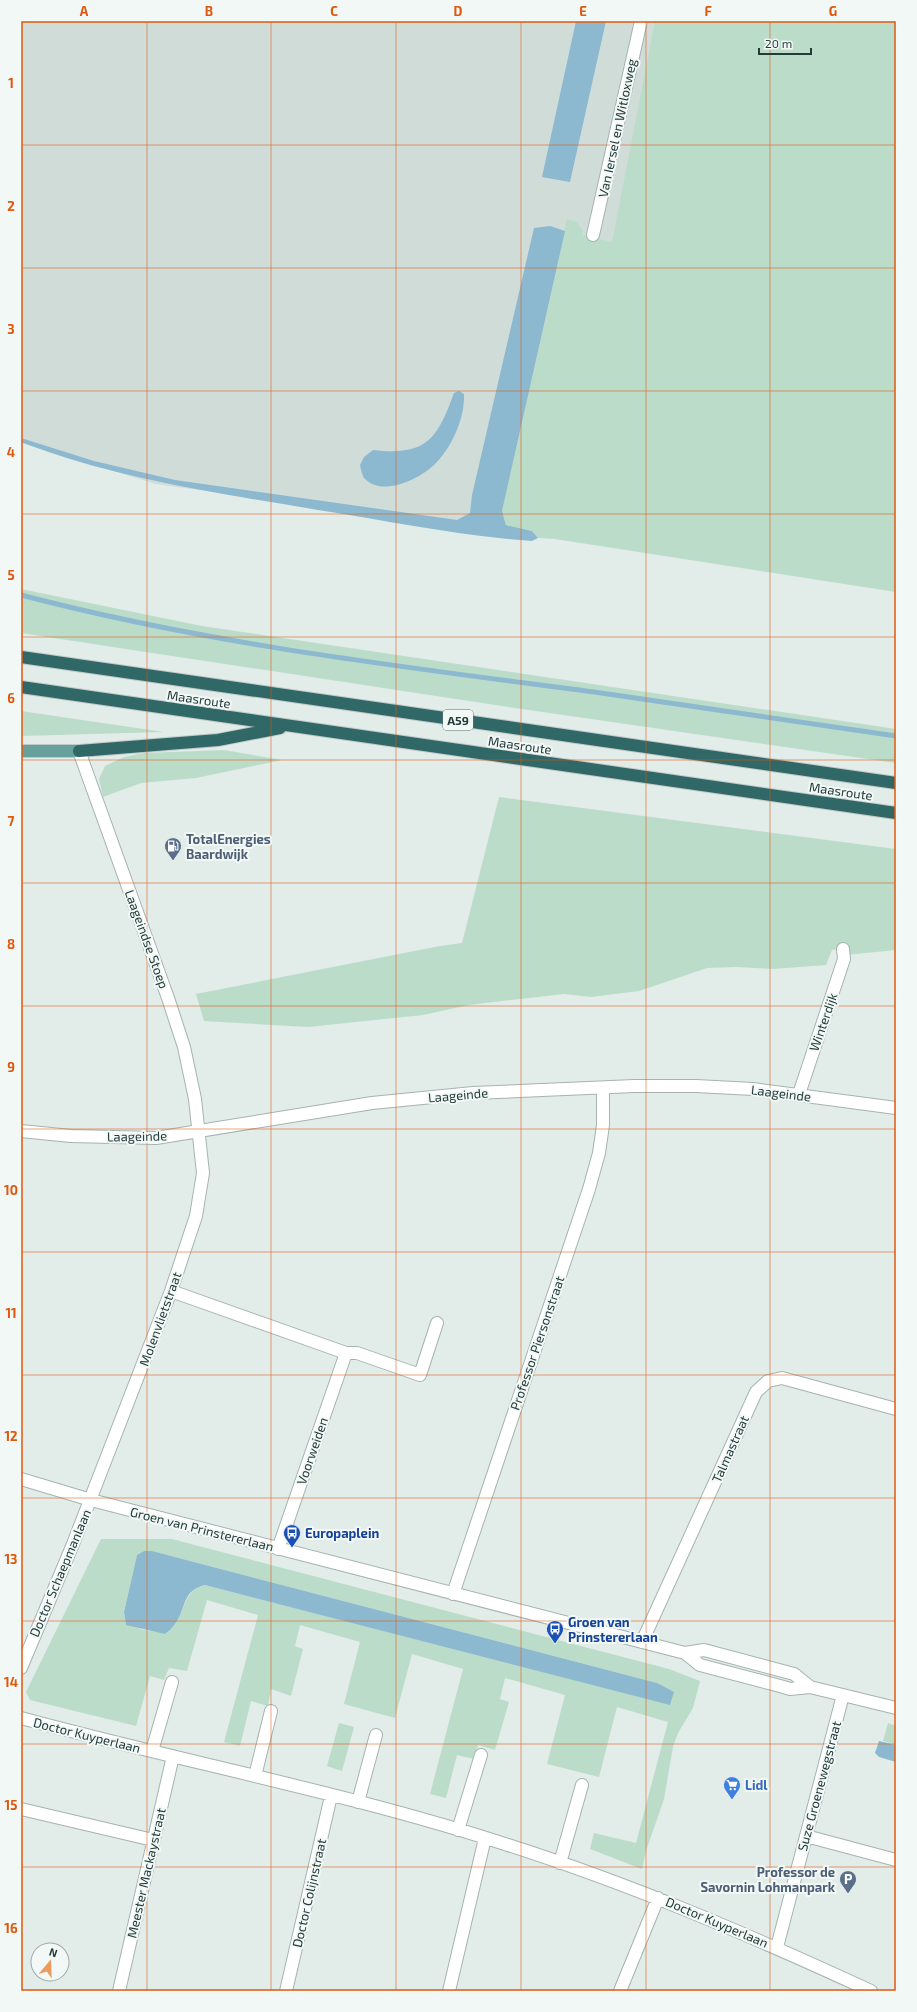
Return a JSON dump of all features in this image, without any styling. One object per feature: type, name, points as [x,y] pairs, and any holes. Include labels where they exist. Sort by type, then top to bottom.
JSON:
[{"type":"highway","name":"Maasroute","points":[[21,657],[896,783]]},
{"type":"highway","name":"Maasroute","points":[[21,687],[896,813]]},
{"type":"highway","name":"A59","points":[[79,751],[218,740],[289,726]]},
{"type":"main road","points":[[21,751],[79,751]]},
{"type":"street","name":"Van Iersel en Witloxweg","points":[[593,236],[641,21]]},
{"type":"street","name":"Laageindse Stoep","points":[[79,751],[168,998],[184,1047],[195,1100],[198,1131]]},
{"type":"street","name":"Winterdijk","points":[[799,1094],[844,959],[843,949]]},
{"type":"street","name":"Laageinde","points":[[21,1131],[71,1136],[156,1138],[372,1102],[473,1093],[603,1088],[696,1086],[752,1089],[896,1108]]},
{"type":"street","name":"Professor Piersonstraat","points":[[453,1594],[589,1189],[599,1153],[603,1125],[603,1088]]},
{"type":"street","name":"Molenvlietstraat","points":[[90,1500],[171,1291],[197,1209],[203,1173],[198,1131]]},
{"type":"street","points":[[171,1291],[346,1353],[357,1354],[420,1375],[437,1323]]},
{"type":"street","name":"Voorweiden","points":[[278,1549],[346,1353]]},
{"type":"street","name":"Talmastraat","points":[[642,1642],[753,1399],[760,1388],[768,1381],[782,1378],[896,1408]]},
{"type":"street","name":"Groen van Prinstererlaan","points":[[21,1479],[90,1500],[685,1653],[704,1650],[794,1674],[810,1687],[896,1708]]},
{"type":"street","name":"Doctor Schaepmanlaan","points":[[21,1668],[90,1500]]},
{"type":"street","name":"Doctor Kuyperlaan","points":[[152,1751],[172,1682]]},
{"type":"street","name":"Suze Groenewegstraat","points":[[777,1947],[843,1695]]},
{"type":"street","points":[[254,1776],[271,1711]]},
{"type":"street","name":"Doctor Kuyperlaan","points":[[21,1718],[358,1802],[485,1838],[658,1898],[777,1947],[871,1991]]},
{"type":"street","points":[[358,1802],[376,1735]]},
{"type":"street","points":[[458,1830],[481,1755]]},
{"type":"street","name":"Meester Mackaystraat","points":[[119,1991],[173,1756]]},
{"type":"street","points":[[560,1863],[582,1785]]},
{"type":"street","name":"Doctor Colijnstraat","points":[[286,1991],[332,1796]]},
{"type":"street","points":[[21,1809],[153,1840]]},
{"type":"street","points":[[806,1836],[896,1860]]},
{"type":"street","points":[[449,1991],[485,1838]]},
{"type":"street","points":[[620,1991],[658,1898]]},
{"type":"shaded area","points":[[21,21],[665,21],[613,268],[496,532],[156,484],[21,443]]},
{"type":"green space","points":[[655,21],[896,21],[896,592],[555,539],[538,538],[532,531],[506,525],[502,511],[567,219],[577,222],[583,231],[582,235],[612,242]]},
{"type":"green space","points":[[21,589],[202,626],[896,729],[896,763],[515,708],[21,633]]},
{"type":"green space","points":[[21,711],[164,732],[21,736]]},
{"type":"green space","points":[[224,750],[282,760],[196,778],[141,783],[103,797],[99,779],[105,766],[124,757],[144,753]]},
{"type":"green space","points":[[499,797],[896,849],[896,950],[846,955],[849,947],[832,950],[826,965],[773,969],[736,967],[707,968],[639,991],[591,997],[564,994],[469,1005],[423,1015],[308,1027],[204,1021],[196,994],[462,943]]},
{"type":"green space","points":[[101,1539],[172,1539],[669,1669],[700,1681],[693,1708],[678,1733],[673,1747],[664,1799],[646,1851],[642,1869],[590,1849],[594,1833],[636,1843],[668,1722],[617,1707],[599,1777],[547,1764],[565,1695],[505,1678],[500,1699],[509,1702],[495,1750],[478,1745],[474,1759],[457,1755],[446,1798],[430,1794],[463,1669],[412,1654],[395,1718],[344,1704],[360,1642],[300,1625],[295,1646],[303,1649],[291,1696],[271,1689],[268,1706],[251,1701],[240,1746],[224,1742],[258,1615],[207,1600],[187,1671],[169,1668],[164,1680],[150,1676],[136,1726],[30,1700],[26,1692]],"holes":[[[144,1551],[152,1551],[657,1683],[669,1704],[205,1585],[192,1592],[186,1601],[179,1618],[166,1633],[144,1630],[126,1624],[124,1612],[137,1555]]]},
{"type":"green space","points":[[339,1723],[354,1727],[342,1771],[327,1766]]},
{"type":"green space","points":[[888,1723],[896,1726],[896,1745],[883,1741]]},
{"type":"water","points":[[576,21],[606,21],[570,182],[542,177]]},
{"type":"water","points":[[550,226],[565,231],[502,511],[506,525],[532,531],[538,538],[532,541],[451,532],[168,484],[93,466],[21,442],[21,438],[94,461],[175,480],[457,520],[470,513],[472,495],[534,228]]},
{"type":"water","points":[[459,391],[464,394],[464,403],[460,423],[452,441],[434,465],[419,476],[401,484],[381,486],[373,484],[365,479],[360,465],[364,457],[373,450],[406,450],[417,447],[427,441],[442,423],[454,393]]},
{"type":"water","points":[[144,1551],[152,1551],[657,1683],[674,1692],[670,1705],[205,1585],[192,1591],[188,1596],[179,1618],[173,1627],[165,1634],[126,1625],[124,1612],[137,1555]]},
{"type":"water","points":[[879,1741],[896,1745],[896,1762],[879,1757],[875,1753]]},
{"type":"waterway","points":[[21,595],[164,628],[309,653],[601,693],[896,736]]},
{"type":"place","name":"TotalEnergies Baardwijk","points":[[173,861]]},
{"type":"place","name":"Europaplein","points":[[292,1548]]},
{"type":"place","name":"Groen van Prinstererlaan","points":[[555,1644]]},
{"type":"place","name":"Lidl","points":[[732,1800]]},
{"type":"place","name":"Professor de Savornin Lohmanpark","points":[[848,1894]]}]
